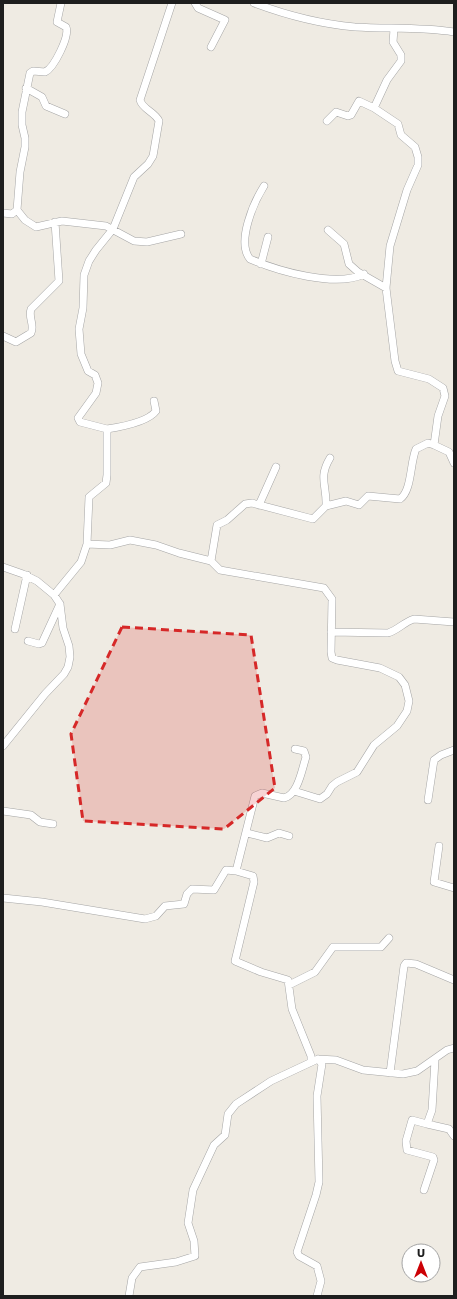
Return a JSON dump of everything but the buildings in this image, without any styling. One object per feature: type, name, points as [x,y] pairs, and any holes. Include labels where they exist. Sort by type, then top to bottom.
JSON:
[{"type":"street","points":[[61,3],[57,22],[66,27],[67,33],[60,52],[47,72],[31,72],[26,88],[22,124],[25,147],[20,172],[17,210],[25,220],[36,227],[42,227],[55,222],[92,225],[113,229],[134,241],[147,242],[181,234]]},
{"type":"street","points":[[154,401],[156,411],[154,414],[124,427],[107,429],[88,425],[79,420],[83,409],[96,393],[98,384],[94,375],[88,371],[83,363],[79,329],[83,308],[84,275],[89,261],[113,229],[134,177],[148,164],[153,156],[159,121],[152,112],[142,104],[140,100],[172,3]]},
{"type":"street","points":[[195,3],[198,8],[224,20],[211,47]]},
{"type":"street","points":[[254,3],[289,15],[334,24],[394,29],[425,28],[454,32]]},
{"type":"street","points":[[374,108],[387,80],[401,61],[401,55],[393,42],[394,29]]},
{"type":"street","points":[[26,88],[42,97],[46,106],[65,114]]},
{"type":"street","points":[[327,121],[336,112],[351,116],[359,101],[374,108],[398,124],[401,134],[415,147],[418,157],[418,164],[407,190],[391,241],[386,288],[396,368],[402,372],[429,379],[440,384],[445,391],[438,416],[434,445]]},
{"type":"street","points":[[264,186],[258,195],[245,232],[247,256],[250,259],[261,264],[316,278],[344,280],[355,279],[364,274]]},
{"type":"street","points":[[3,213],[12,214],[17,210]]},
{"type":"street","points":[[3,336],[16,342],[31,333],[33,327],[30,316],[31,309],[60,281],[55,222]]},
{"type":"street","points":[[328,230],[347,248],[347,261],[349,264],[386,288]]},
{"type":"street","points":[[261,264],[268,237]]},
{"type":"street","points":[[54,595],[79,565],[87,544],[90,497],[106,483],[108,475],[107,429]]},
{"type":"street","points":[[211,561],[217,525],[227,520],[245,504],[259,505],[313,519],[326,506],[346,501],[359,505],[368,496],[400,499],[407,490],[412,459],[416,449],[428,443],[449,452],[454,463]]},
{"type":"street","points":[[326,506],[326,490],[323,473],[330,458]]},
{"type":"street","points":[[259,505],[276,467]]},
{"type":"street","points":[[87,544],[110,545],[130,540],[156,545],[179,553],[211,561],[218,569],[226,572],[324,588],[330,593],[332,599],[330,652],[332,658],[380,668],[399,677],[405,686],[409,701],[408,711],[397,726],[374,745],[357,772],[332,786],[323,797],[316,798],[294,791]]},
{"type":"street","points":[[3,567],[37,581],[54,595],[60,604],[64,631],[69,646],[68,667],[3,746]]},
{"type":"street","points":[[15,629],[27,576]]},
{"type":"street","points":[[28,641],[39,644],[42,643],[60,604]]},
{"type":"street","points":[[331,632],[388,633],[395,631],[408,621],[414,619],[454,622]]},
{"type":"street","points":[[236,871],[257,794],[262,792],[288,798],[294,791],[306,757],[304,751],[296,749]]},
{"type":"street","points":[[428,800],[434,760],[440,755],[454,750]]},
{"type":"street","points":[[3,811],[31,815],[40,822],[53,824]]},
{"type":"street","points":[[247,833],[267,838],[279,833],[290,836]]},
{"type":"street","points":[[439,846],[434,882],[454,888]]},
{"type":"street","points":[[3,898],[151,918],[156,916],[165,906],[184,904],[192,889],[214,890],[225,871],[236,871],[253,876],[254,879],[235,961],[261,972],[286,978],[289,985],[292,1009],[311,1056],[322,1064],[317,1096],[319,1182],[298,1252],[299,1256],[317,1266],[320,1281],[317,1296]]},
{"type":"street","points":[[289,985],[315,972],[333,947],[381,947],[389,938]]},
{"type":"street","points":[[390,1073],[404,966],[406,963],[416,964],[454,980]]},
{"type":"street","points":[[129,1296],[132,1278],[140,1267],[169,1263],[194,1256],[194,1241],[188,1223],[192,1190],[214,1145],[225,1135],[228,1114],[231,1109],[243,1099],[271,1081],[315,1060],[336,1060],[363,1070],[390,1073],[409,1073],[435,1060],[448,1050],[454,1048]]},
{"type":"street","points":[[427,1124],[432,1110],[435,1060]]},
{"type":"street","points":[[424,1190],[434,1160],[433,1157],[407,1150],[406,1141],[412,1120],[448,1129],[454,1136]]},
{"type":"highlighted area","points":[[122,627],[251,635],[275,788],[224,829],[83,821],[71,734]]}]
